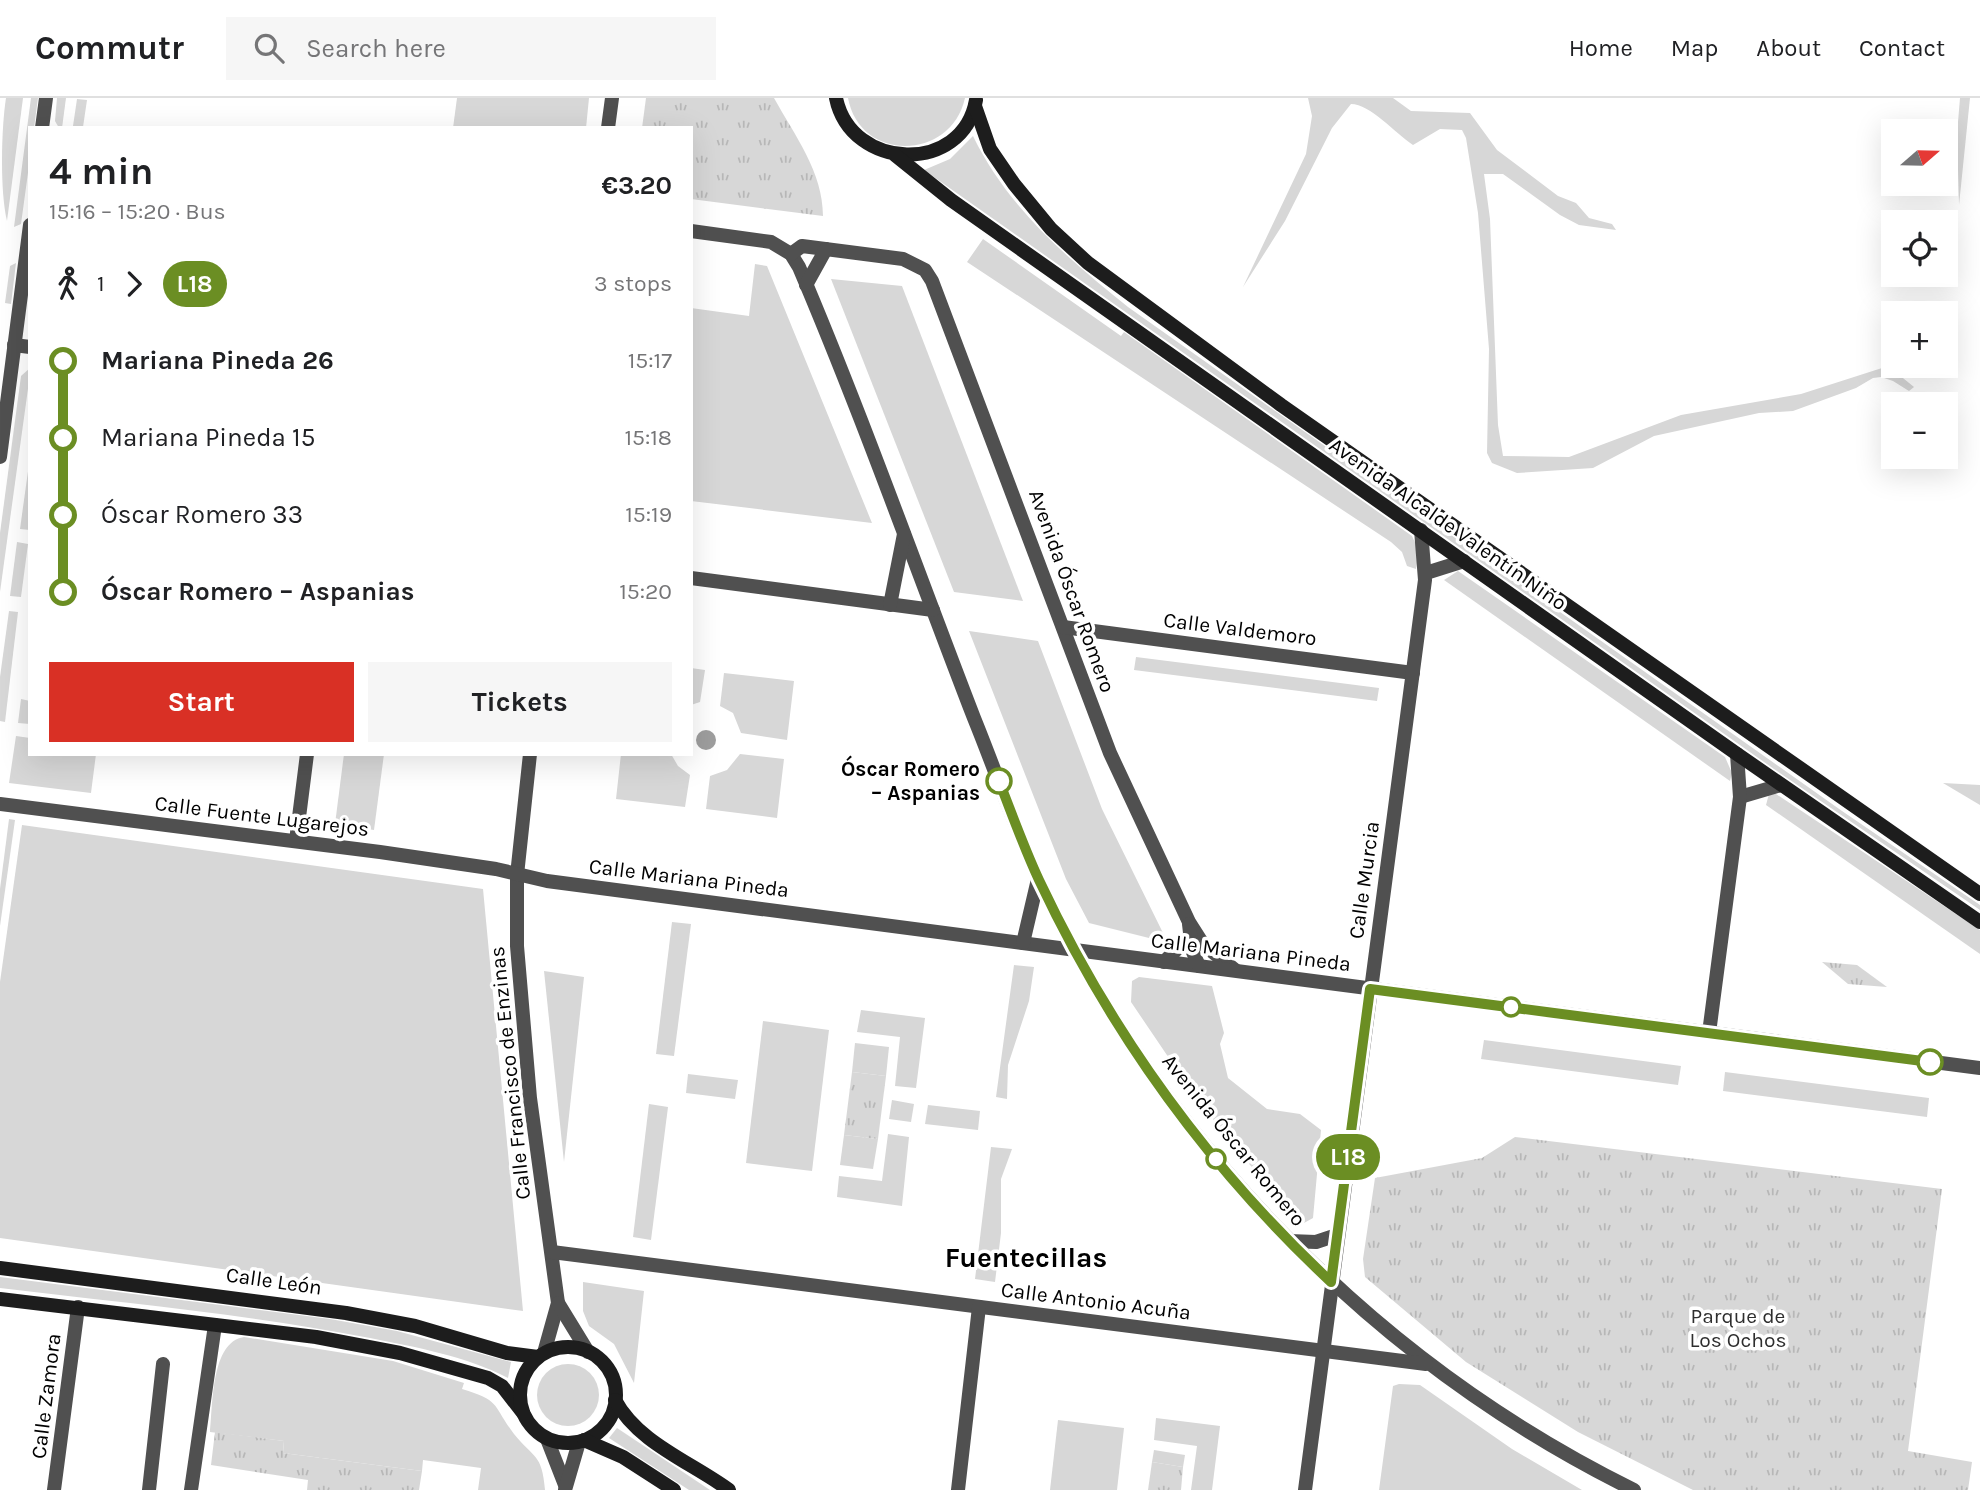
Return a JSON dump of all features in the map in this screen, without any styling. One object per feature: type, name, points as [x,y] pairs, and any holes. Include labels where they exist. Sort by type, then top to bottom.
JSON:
[{"type":"main road","name":"Avenida Alcalde Valentín Niño","points":[[835,99],[854,133],[873,148],[895,155],[951,200],[1780,785],[1980,922]]},
{"type":"main road","name":"Avenida Alcalde Valentín Niño","points":[[975,102],[990,149],[1014,184],[1051,229],[1088,263],[1281,405],[1980,894]]},
{"type":"main road","points":[[895,155],[915,155],[935,150],[952,139],[966,124],[975,102]]},
{"type":"main road","name":"Calle León","points":[[0,1268],[346,1313],[415,1326],[507,1353],[541,1355]]},
{"type":"main road","points":[[0,1299],[316,1338],[400,1353],[478,1374],[502,1386],[533,1428],[547,1439],[581,1441],[623,1457],[674,1490]]},
{"type":"main road","points":[[523,1413],[520,1395],[523,1377],[541,1355],[566,1348],[587,1352],[609,1371],[615,1400],[623,1415],[642,1433],[729,1490]]},
{"type":"main road","points":[[581,1441],[605,1424],[615,1400]]},
{"type":"street","points":[[42,126],[46,98]]},
{"type":"street","points":[[608,126],[612,98]]},
{"type":"street","points":[[693,231],[771,242],[791,254],[802,246],[826,249],[806,285]]},
{"type":"street","points":[[0,457],[28,240]]},
{"type":"street","name":"Avenida Óscar Romero","points":[[826,249],[903,260],[925,271],[932,281],[1110,753],[1189,930],[1199,966]]},
{"type":"street","name":"Avenida Óscar Romero","points":[[791,254],[806,285],[1038,878],[1074,950],[1120,1029],[1160,1088],[1241,1188],[1289,1241],[1331,1282],[1427,1364],[1550,1445],[1634,1490]]},
{"type":"street","points":[[14,345],[28,347]]},
{"type":"street","name":"Calle Murcia","points":[[1305,1490],[1426,573],[1421,530]]},
{"type":"street","points":[[890,605],[904,533]]},
{"type":"street","points":[[1426,573],[1464,561]]},
{"type":"street","points":[[693,578],[933,610]]},
{"type":"street","name":"Calle Valdemoro","points":[[1063,627],[1412,673]]},
{"type":"street","points":[[1709,1033],[1740,797],[1737,754]]},
{"type":"street","points":[[296,841],[307,756]]},
{"type":"street","name":"Calle Francisco de Enzinas","points":[[530,756],[517,875],[517,946],[525,1056],[558,1303],[587,1352]]},
{"type":"street","points":[[1740,797],[1780,785]]},
{"type":"street","name":"Calle Fuente Lugarejos","points":[[0,804],[296,841],[496,869],[517,875]]},
{"type":"street","name":"Calle Mariana Pineda","points":[[517,875],[1980,1068]]},
{"type":"street","points":[[1023,943],[1038,878]]},
{"type":"street","points":[[1164,962],[1189,930]]},
{"type":"street","name":"Avenida Óscar Romero","points":[[1189,930],[1236,971]]},
{"type":"street","points":[[1199,966],[1205,952],[1203,944]]},
{"type":"street","points":[[1289,1241],[1316,1242],[1337,1235]]},
{"type":"street","name":"Calle Antonio Acuña","points":[[552,1252],[1427,1364]]},
{"type":"street","name":"Calle Francisco de Enzinas","points":[[541,1355],[558,1303]]},
{"type":"street","name":"Calle Zamora","points":[[54,1490],[78,1307]]},
{"type":"street","points":[[958,1490],[979,1307]]},
{"type":"street","points":[[191,1490],[215,1325]]},
{"type":"street","points":[[149,1490],[163,1364]]},
{"type":"street","points":[[547,1439],[565,1488]]},
{"type":"street","points":[[565,1488],[581,1441]]},
{"type":"green space","points":[[6,98],[23,98],[7,221],[2,161]]},
{"type":"green space","points":[[31,98],[38,98],[34,126],[28,126],[28,173],[21,224],[14,227]]},
{"type":"green space","points":[[57,98],[66,98],[62,126],[58,126],[55,121]]},
{"type":"green space","points":[[457,98],[589,98],[586,126],[453,126]]},
{"type":"green space","points":[[646,98],[774,98],[813,169],[822,200],[823,216],[693,199],[693,126],[642,126]]},
{"type":"green space","points":[[848,98],[965,98],[956,119],[942,134],[925,143],[906,146],[887,143],[869,134],[856,119]]},
{"type":"green space","points":[[1308,98],[1393,98],[1411,111],[1470,113],[1497,150],[1558,196],[1576,203],[1589,218],[1612,224],[1616,230],[1579,225],[1560,215],[1503,174],[1484,174],[1490,219],[1498,425],[1503,456],[1569,457],[1681,415],[1801,394],[1881,368],[1881,377],[1793,411],[1759,413],[1654,436],[1593,468],[1517,473],[1492,463],[1487,453],[1489,349],[1478,213],[1466,138],[1462,130],[1440,129],[1413,145],[1374,114],[1351,104],[1332,128],[1285,221],[1243,287],[1306,154],[1312,116]]},
{"type":"green space","points":[[1960,98],[1970,98],[1959,205],[1958,170]]},
{"type":"green space","points":[[77,99],[87,100],[83,126],[73,126]]},
{"type":"green space","points":[[973,136],[987,162],[1021,209],[1061,250],[1128,307],[1842,811],[1980,905],[1980,910],[1774,769],[924,170],[950,159]]},
{"type":"green space","points":[[983,239],[1121,336],[1124,332],[1412,536],[1419,551],[1416,569],[1407,566],[1402,552],[1391,542],[967,262]]},
{"type":"green space","points":[[16,263],[11,304],[5,303],[10,266]]},
{"type":"green space","points":[[755,264],[767,266],[872,523],[693,501],[693,308],[749,316]]},
{"type":"green space","points":[[831,279],[902,286],[1023,601],[954,592]]},
{"type":"green space","points":[[28,370],[28,389],[0,592],[0,533],[21,376]]},
{"type":"green space","points":[[1884,378],[1903,378],[1914,387],[1909,391]]},
{"type":"green space","points":[[28,471],[28,530],[20,529]]},
{"type":"green space","points":[[17,542],[28,544],[21,597],[10,596]]},
{"type":"green space","points":[[1458,571],[1725,757],[1732,773],[1730,781],[1444,580]]},
{"type":"green space","points":[[9,611],[18,612],[5,722],[0,721],[0,677]]},
{"type":"green space","points":[[969,631],[1038,641],[1102,809],[1163,933],[1153,939],[1089,923],[1066,879]]},
{"type":"green space","points":[[1136,657],[1379,688],[1377,701],[1134,670]]},
{"type":"green space","points":[[693,668],[705,670],[700,702],[693,704]]},
{"type":"green space","points":[[724,673],[794,681],[787,740],[741,733],[733,713],[720,706]]},
{"type":"green space","points":[[21,699],[28,701],[28,724],[18,723]]},
{"type":"green space","points":[[16,736],[28,738],[28,756],[96,756],[91,793],[9,783]]},
{"type":"green space","points":[[740,754],[784,759],[777,818],[706,809],[710,776],[727,770]]},
{"type":"green space","points":[[344,756],[384,756],[374,830],[335,824]]},
{"type":"green space","points":[[621,756],[672,756],[678,766],[690,775],[685,807],[616,799]]},
{"type":"green space","points":[[1943,783],[1980,785],[1980,805]]},
{"type":"green space","points":[[1770,790],[1980,930],[1980,954],[1766,805]]},
{"type":"green space","points":[[9,819],[15,820],[0,926],[0,889]]},
{"type":"green space","points":[[22,825],[483,889],[523,1311],[0,1238],[0,982]]},
{"type":"green space","points":[[672,922],[691,924],[674,1056],[656,1054]]},
{"type":"green space","points":[[1822,962],[1857,965],[1887,987],[1848,984]]},
{"type":"green space","points":[[1014,965],[1034,967],[1029,1001],[1008,1065],[1007,1099],[996,1097]]},
{"type":"green space","points":[[544,971],[584,977],[564,1162]]},
{"type":"green space","points":[[1139,977],[1212,986],[1224,1033],[1220,1044],[1228,1078],[1267,1109],[1300,1114],[1321,1130],[1313,1218],[1304,1223],[1250,1165],[1196,1098],[1131,1002],[1132,981]]},
{"type":"green space","points":[[861,1010],[925,1018],[916,1088],[895,1086],[900,1037],[857,1032]]},
{"type":"green space","points":[[763,1021],[829,1030],[812,1171],[746,1163]]},
{"type":"green space","points":[[1484,1040],[1681,1066],[1678,1085],[1481,1059]]},
{"type":"green space","points":[[855,1043],[889,1047],[886,1076],[852,1072]]},
{"type":"green space","points":[[852,1072],[886,1076],[878,1139],[844,1135]]},
{"type":"green space","points":[[1725,1072],[1929,1098],[1927,1117],[1723,1091]]},
{"type":"green space","points":[[688,1074],[738,1080],[735,1099],[686,1093]]},
{"type":"green space","points":[[892,1100],[914,1104],[911,1122],[889,1119]]},
{"type":"green space","points":[[649,1104],[668,1107],[651,1240],[633,1237]]},
{"type":"green space","points":[[928,1105],[980,1111],[978,1130],[925,1124]]},
{"type":"green space","points":[[888,1134],[909,1137],[902,1206],[837,1197],[839,1176],[882,1181]]},
{"type":"green space","points":[[844,1135],[878,1139],[873,1169],[840,1165]]},
{"type":"green space","name":"Parque de Los Ochos","points":[[1515,1137],[1942,1189],[1908,1451],[1972,1462],[1968,1490],[1693,1490],[1578,1432],[1466,1362],[1365,1277],[1363,1259],[1375,1178],[1482,1158]]},
{"type":"green space","points":[[991,1147],[1012,1149],[1001,1179],[1001,1233],[995,1282],[975,1279]]},
{"type":"green space","points":[[0,1277],[330,1319],[397,1331],[511,1362],[508,1378],[458,1358],[387,1341],[232,1316],[0,1288]]},
{"type":"green space","points":[[583,1282],[644,1291],[634,1383],[614,1344],[589,1326],[583,1311]]},
{"type":"green space","points":[[244,1337],[393,1361],[464,1383],[462,1389],[484,1397],[495,1405],[514,1434],[536,1458],[542,1469],[545,1490],[478,1490],[481,1468],[423,1460],[422,1471],[283,1453],[284,1441],[210,1432],[213,1391],[220,1362],[233,1341]]},
{"type":"green space","points":[[568,1364],[590,1373],[599,1395],[590,1417],[568,1426],[546,1417],[537,1395],[546,1373]]},
{"type":"green space","points":[[1420,1385],[1512,1449],[1582,1490],[1379,1490],[1393,1386]]},
{"type":"green space","points":[[1156,1418],[1220,1426],[1212,1490],[1191,1490],[1197,1446],[1154,1440]]},
{"type":"green space","points":[[1058,1420],[1124,1428],[1117,1490],[1050,1490]]},
{"type":"green space","points":[[617,1428],[710,1490],[689,1490],[609,1438]]},
{"type":"green space","points":[[215,1432],[284,1441],[283,1453],[422,1471],[419,1490],[307,1490],[308,1480],[211,1465]]},
{"type":"green space","points":[[1154,1450],[1185,1455],[1183,1467],[1152,1462]]},
{"type":"green space","points":[[1152,1462],[1183,1467],[1181,1490],[1148,1490]]},
{"type":"shaded area","points":[[706,730],[713,733],[716,740],[713,747],[706,750],[699,747],[696,740],[699,733]]},
{"type":"bus line","name":"L18","points":[[999,781],[1038,878],[1074,950],[1120,1029],[1160,1088],[1220,1164],[1278,1230],[1331,1282],[1370,989],[1930,1062]]},
{"type":"place","name":"Óscar Romero – Aspanias","points":[[999,781]]},
{"type":"district","name":"Fuentecillas","points":[[1026,1257]]}]
